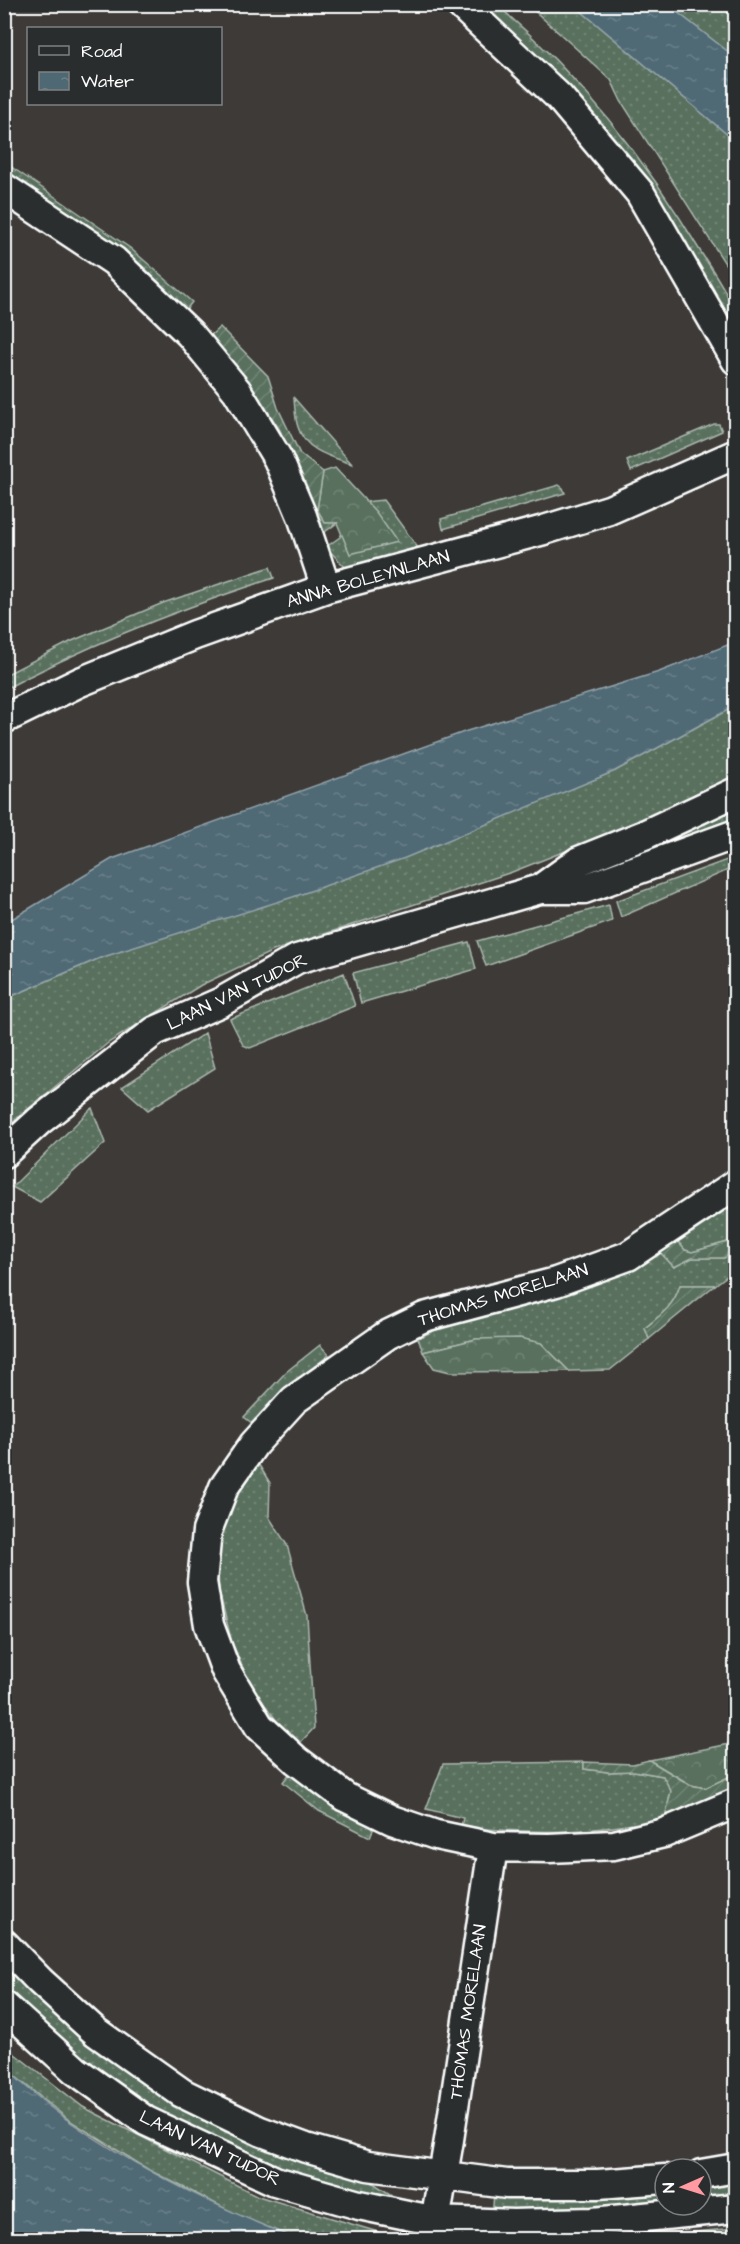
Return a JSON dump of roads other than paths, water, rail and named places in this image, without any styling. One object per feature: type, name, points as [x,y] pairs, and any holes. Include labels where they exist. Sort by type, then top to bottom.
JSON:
[{"type":"street","points":[[460,4],[559,97],[640,193],[735,360]]},
{"type":"street","points":[[4,188],[114,261],[190,334],[230,383],[278,459],[302,516],[326,588]]},
{"type":"street","name":"ANNA BOLEYNLAAN","points":[[4,719],[90,678],[195,636],[326,588],[522,536],[609,510],[735,454]]},
{"type":"street","name":"LAAN VAN TUDOR","points":[[540,889],[579,861],[644,835],[735,792]]},
{"type":"street","name":"LAAN VAN TUDOR","points":[[4,1153],[39,1121],[155,1031],[221,1002],[297,959],[540,889],[585,889],[735,834]]},
{"type":"street","name":"THOMAS MORELAAN","points":[[735,1184],[628,1256],[556,1282],[424,1317],[387,1335],[294,1400],[254,1444],[224,1487],[207,1531],[202,1582],[209,1625],[226,1671],[259,1726],[296,1760],[345,1797],[392,1820],[436,1835],[493,1847],[549,1848],[614,1845],[664,1833],[735,1803]]},
{"type":"street","name":"THOMAS MORELAAN","points":[[434,2230],[444,2177],[493,1847]]},
{"type":"street","name":"LAAN VAN TUDOR","points":[[4,1944],[40,1981],[96,2032],[182,2093],[260,2131],[306,2148],[368,2166],[507,2184],[598,2184],[653,2181]]},
{"type":"street","name":"LAAN VAN TUDOR","points":[[4,2006],[75,2070],[146,2121],[275,2181],[359,2205],[434,2230],[513,2224],[593,2222],[735,2208]]},
{"type":"street","points":[[713,2172],[735,2168]]},
{"type":"water","points":[[574,5],[668,5],[735,57],[735,141]]},
{"type":"water","points":[[735,642],[735,706],[615,771],[405,858],[293,897],[100,958],[5,999],[5,923],[112,859],[467,731],[659,672]]},
{"type":"water","points":[[5,2068],[61,2115],[123,2156],[209,2201],[297,2239],[5,2239]]}]
